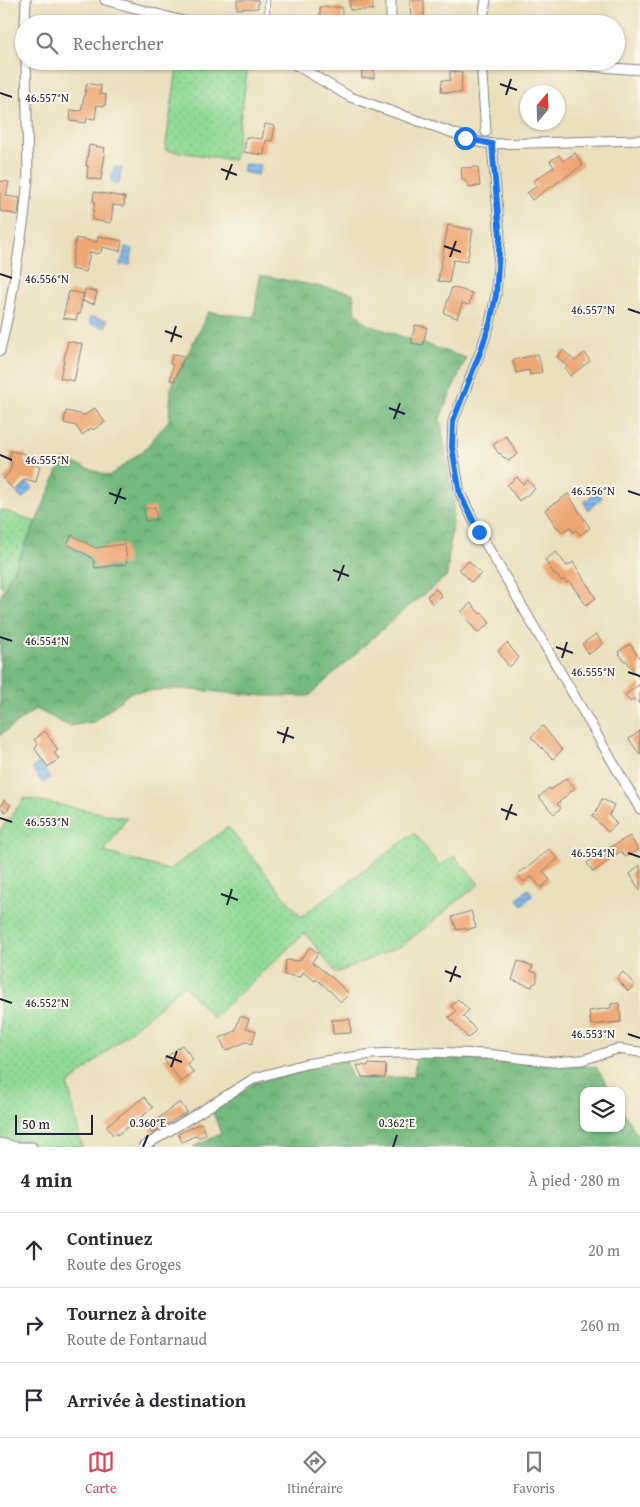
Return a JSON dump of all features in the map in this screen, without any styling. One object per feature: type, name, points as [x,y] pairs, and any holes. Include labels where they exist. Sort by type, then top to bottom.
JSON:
[{"type":"street","points":[[25,15],[26,0]]},
{"type":"street","points":[[106,0],[161,15]]},
{"type":"street","points":[[391,0],[391,15]]},
{"type":"street","points":[[484,15],[486,0]]},
{"type":"street","points":[[625,69],[640,70]]},
{"type":"street","points":[[0,351],[10,306],[24,218],[28,178],[26,70]]},
{"type":"street","points":[[304,70],[350,98],[465,138],[492,144],[640,140]]},
{"type":"street","points":[[482,70],[486,132]]},
{"type":"street","points":[[492,144],[500,237],[496,295],[484,341],[453,421],[452,447],[460,494],[479,532],[640,809]]},
{"type":"street","points":[[143,1147],[255,1078],[305,1064],[381,1053],[486,1054],[552,1062],[582,1060],[617,1049],[640,1052]]},
{"type":"street","points":[[0,1143],[32,1147]]},
{"type":"lane","points":[[267,0],[267,15]]},
{"type":"green space","points":[[177,70],[248,70],[234,160],[165,150]]},
{"type":"green space","points":[[260,275],[353,293],[356,312],[366,324],[466,358],[440,418],[454,502],[447,576],[398,615],[309,696],[265,696],[181,689],[131,692],[94,722],[69,726],[36,709],[0,735],[0,597],[36,522],[63,459],[109,476],[145,449],[169,420],[171,388],[208,312],[254,317]]},
{"type":"green space","points":[[0,509],[36,522],[5,587],[0,585]]},
{"type":"green space","points":[[25,798],[127,818],[104,852],[169,870],[228,827],[301,917],[414,833],[440,866],[454,856],[479,884],[403,945],[336,973],[305,933],[213,1018],[184,985],[68,1085],[82,1147],[0,1147],[0,830]]},
{"type":"green space","points":[[416,1055],[596,1067],[608,1087],[580,1087],[580,1132],[625,1132],[625,1115],[640,1139],[640,1147],[193,1147],[221,1134],[213,1112],[253,1083],[346,1060],[352,1078],[414,1077]]},
{"type":"water","points":[[244,164],[260,165],[258,175],[242,172]]},
{"type":"water","points":[[114,167],[122,168],[119,183],[116,182],[115,184],[111,181]]},
{"type":"water","points":[[125,247],[133,249],[130,265],[124,264],[121,266],[119,263],[122,261]]},
{"type":"water","points":[[92,317],[107,320],[105,327],[91,324],[89,319]]},
{"type":"water","points":[[27,483],[33,488],[22,499],[17,494]]},
{"type":"water","points":[[598,492],[602,498],[588,510],[584,502]]},
{"type":"water","points":[[39,763],[50,778],[43,783],[32,768]]},
{"type":"water","points":[[528,889],[533,895],[522,905],[517,899]]},
{"type":"building","points":[[237,0],[258,0],[258,8],[237,9]]},
{"type":"building","points":[[350,0],[373,0],[373,10],[350,10]]},
{"type":"building","points":[[410,0],[424,0],[424,15],[411,15]]},
{"type":"building","points":[[320,7],[342,7],[342,15],[320,15]]},
{"type":"building","points":[[362,70],[374,70],[374,78],[362,78]]},
{"type":"building","points":[[450,71],[462,72],[461,93],[441,92],[442,80],[450,81]]},
{"type":"building","points":[[87,83],[101,86],[100,94],[106,95],[105,106],[97,105],[95,119],[87,118],[86,123],[70,121],[71,110],[81,111]]},
{"type":"building","points":[[265,124],[275,126],[272,141],[266,140],[264,155],[244,152],[246,137],[262,139]]},
{"type":"building","points":[[89,145],[105,148],[101,180],[87,178],[88,166],[86,166]]},
{"type":"building","points":[[575,153],[583,165],[532,200],[527,193],[537,186],[533,181],[554,167],[550,161],[559,155],[563,161]]},
{"type":"building","points":[[478,167],[480,186],[468,187],[468,183],[462,179],[461,168]]},
{"type":"building","points":[[0,181],[9,182],[6,196],[20,198],[18,215],[0,211]]},
{"type":"building","points":[[94,192],[125,197],[124,206],[113,205],[111,223],[92,220],[95,201],[93,201]]},
{"type":"building","points":[[448,225],[473,230],[467,262],[453,260],[449,283],[438,281]]},
{"type":"building","points":[[98,236],[122,241],[120,251],[102,247],[101,252],[98,254],[90,252],[86,272],[71,269],[76,238],[97,242]]},
{"type":"building","points":[[452,287],[472,293],[469,305],[462,303],[457,318],[444,313]]},
{"type":"building","points":[[85,289],[97,292],[94,304],[82,301],[80,314],[78,314],[76,320],[63,318],[69,291],[84,294]]},
{"type":"building","points":[[415,325],[427,327],[423,345],[411,343]]},
{"type":"building","points":[[68,341],[82,344],[74,381],[60,378]]},
{"type":"building","points":[[563,350],[575,361],[585,353],[590,361],[570,376],[565,368],[567,366],[557,357]]},
{"type":"building","points":[[173,354],[185,356],[174,381],[170,380],[173,365],[170,364]]},
{"type":"building","points":[[538,354],[542,372],[530,375],[529,370],[516,373],[513,360]]},
{"type":"building","points":[[95,408],[105,422],[93,430],[92,428],[82,435],[76,426],[64,423],[66,411],[85,415]]},
{"type":"building","points":[[506,436],[518,454],[508,461],[499,454],[493,445]]},
{"type":"building","points":[[11,451],[26,454],[24,462],[40,466],[36,482],[25,479],[14,490],[3,479],[10,471],[12,462],[9,461]]},
{"type":"building","points":[[517,477],[523,484],[528,480],[535,489],[519,501],[507,485]]},
{"type":"building","points":[[568,494],[590,528],[580,535],[576,530],[573,532],[570,527],[562,532],[557,528],[545,510]]},
{"type":"building","points":[[155,507],[157,519],[145,521],[144,509]]},
{"type":"building","points":[[72,535],[95,548],[125,544],[127,564],[95,568],[94,561],[89,556],[67,544]]},
{"type":"building","points":[[556,552],[567,566],[573,562],[596,598],[586,605],[569,581],[567,583],[564,579],[561,581],[555,575],[545,560]]},
{"type":"building","points":[[469,561],[481,574],[471,582],[459,569]]},
{"type":"building","points":[[436,589],[442,596],[432,604],[427,596]]},
{"type":"building","points":[[471,603],[490,623],[478,633],[461,612]]},
{"type":"building","points":[[596,634],[603,644],[589,654],[582,644]]},
{"type":"building","points":[[507,643],[519,658],[509,667],[498,651]]},
{"type":"building","points":[[630,644],[640,659],[640,680],[618,652]]},
{"type":"building","points":[[640,684],[640,705],[635,698],[630,702],[625,695]]},
{"type":"building","points":[[543,726],[562,750],[553,759],[531,737]]},
{"type":"building","points":[[45,731],[58,750],[54,753],[59,759],[48,767],[35,749],[38,744],[34,740]]},
{"type":"building","points":[[640,731],[640,755],[629,739]]},
{"type":"building","points":[[566,778],[575,788],[557,804],[561,808],[554,814],[539,797],[549,788],[551,790]]},
{"type":"building","points":[[602,799],[614,805],[609,816],[617,824],[608,832],[592,816]]},
{"type":"building","points":[[4,800],[11,805],[6,812],[0,807]]},
{"type":"building","points":[[630,836],[638,850],[625,857],[621,851],[593,872],[587,863]]},
{"type":"building","points":[[549,849],[558,859],[543,871],[550,880],[541,888],[531,876],[524,882],[517,874],[525,870]]},
{"type":"building","points":[[640,865],[640,891],[630,874]]},
{"type":"building","points":[[471,911],[476,927],[457,930],[452,917]]},
{"type":"building","points":[[310,947],[318,953],[312,962],[349,994],[341,1002],[325,986],[303,972],[301,977],[284,975],[286,960],[299,961]]},
{"type":"building","points":[[518,961],[533,966],[531,971],[537,973],[537,982],[532,987],[512,980]]},
{"type":"building","points":[[623,972],[635,985],[628,991],[617,978]]},
{"type":"building","points":[[458,999],[469,1010],[463,1016],[476,1030],[468,1038],[449,1017],[456,1011],[451,1006]]},
{"type":"building","points":[[619,1003],[621,1022],[591,1025],[589,1011],[611,1008],[611,1004]]},
{"type":"building","points":[[240,1016],[249,1019],[246,1028],[256,1031],[252,1044],[246,1042],[226,1051],[220,1038],[235,1031]]},
{"type":"building","points":[[350,1019],[351,1033],[333,1034],[332,1020]]},
{"type":"building","points":[[182,1045],[193,1059],[187,1064],[194,1073],[181,1082],[164,1059]]},
{"type":"building","points":[[368,1064],[386,1065],[385,1078],[362,1077],[357,1065],[368,1066]]},
{"type":"building","points":[[144,1097],[153,1108],[117,1135],[116,1133],[113,1135],[106,1126]]},
{"type":"building","points":[[180,1102],[187,1112],[152,1134],[149,1130],[159,1124],[156,1120]]},
{"type":"building","points":[[201,1123],[206,1134],[198,1138],[197,1135],[182,1142],[178,1134]]},
{"type":"route","points":[[465,138],[492,144],[500,237],[496,295],[490,323],[453,421],[452,447],[460,494],[479,532]]}]
